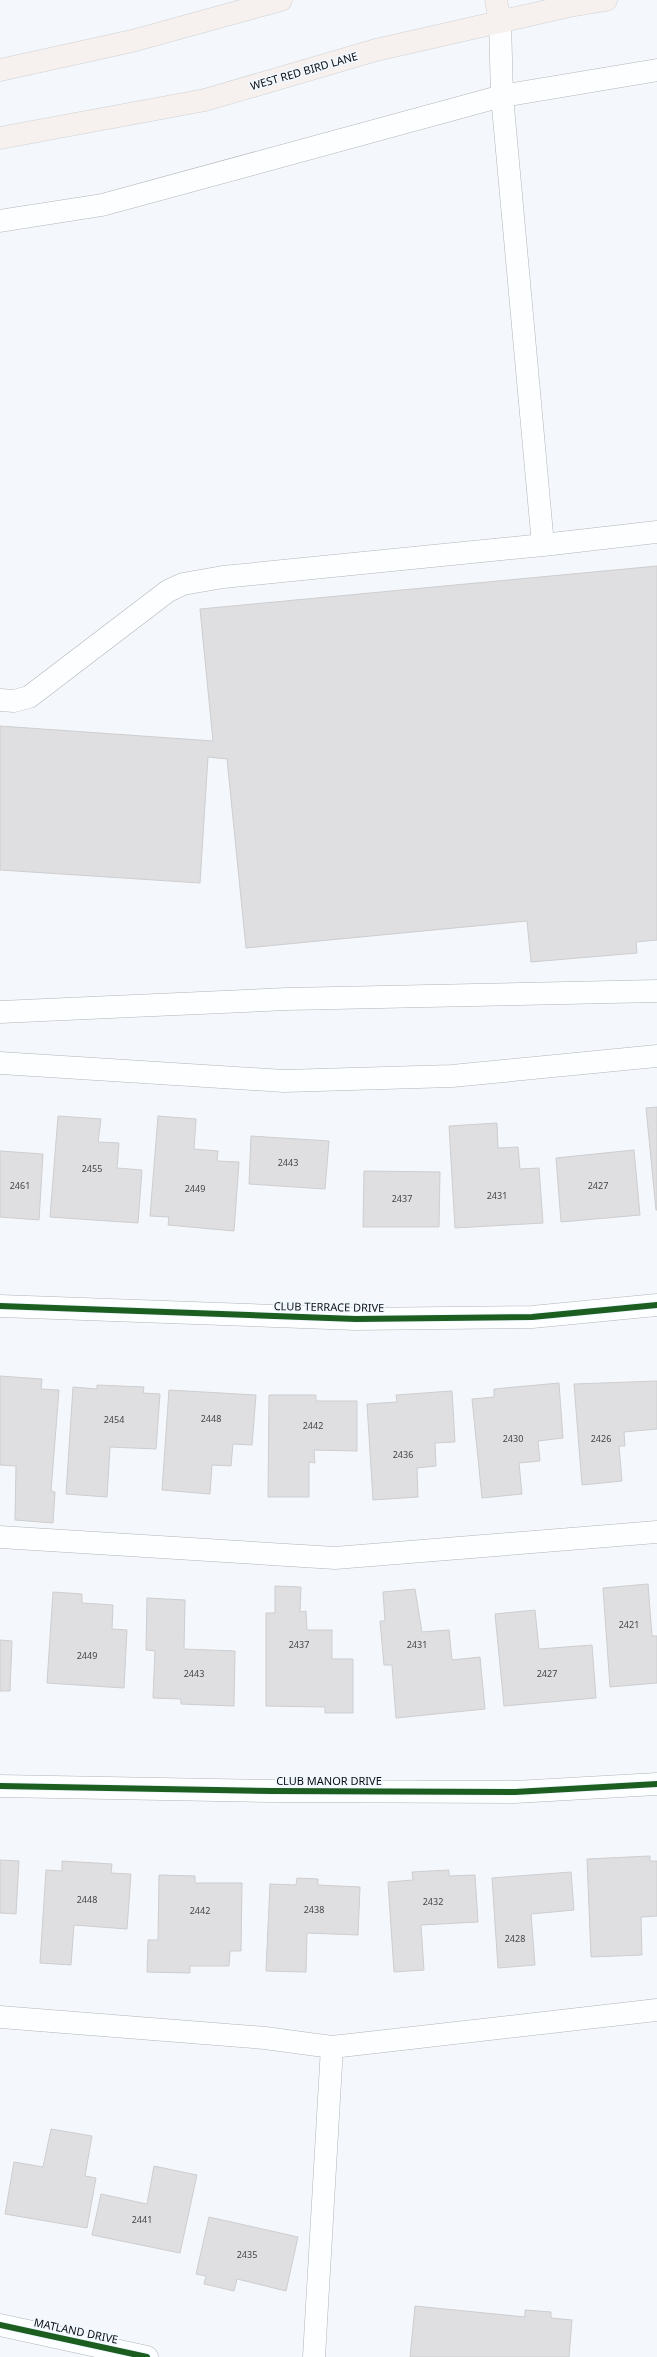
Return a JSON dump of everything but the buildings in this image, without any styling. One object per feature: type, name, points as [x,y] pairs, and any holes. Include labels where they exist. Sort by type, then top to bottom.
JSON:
[{"type":"main road","points":[[0,70],[132,41],[281,0]]},
{"type":"main road","points":[[496,0],[500,22]]},
{"type":"main road","name":"WEST RED BIRD LANE","points":[[0,138],[205,100],[376,50],[568,6],[606,0]]},
{"type":"street","points":[[500,22],[502,96],[543,545]]},
{"type":"street","points":[[0,221],[102,205],[502,96],[657,70]]},
{"type":"street","points":[[0,700],[14,700],[29,697],[168,591],[184,584],[230,577],[657,532]]},
{"type":"street","points":[[0,1012],[287,999],[657,991]]},
{"type":"street","points":[[0,1063],[284,1081],[452,1076],[657,1056]]},
{"type":"street","name":"CLUB TERRACE DRIVE","points":[[0,1306],[356,1319],[532,1317],[657,1306]]},
{"type":"street","points":[[0,1537],[335,1558],[657,1532]]},
{"type":"street","name":"CLUB MANOR DRIVE","points":[[0,1786],[272,1791],[514,1792],[657,1784]]},
{"type":"street","points":[[0,2017],[257,2038],[332,2047],[657,2010]]},
{"type":"street","points":[[314,2357],[332,2047]]},
{"type":"street","name":"MATLAND DRIVE","points":[[0,2325],[147,2357]]},
{"type":"cycle path","points":[[0,1306],[356,1319],[532,1317],[657,1305]]},
{"type":"cycle path","points":[[0,1786],[272,1791],[515,1792],[657,1784]]},
{"type":"cycle path","points":[[0,2325],[147,2357]]}]
